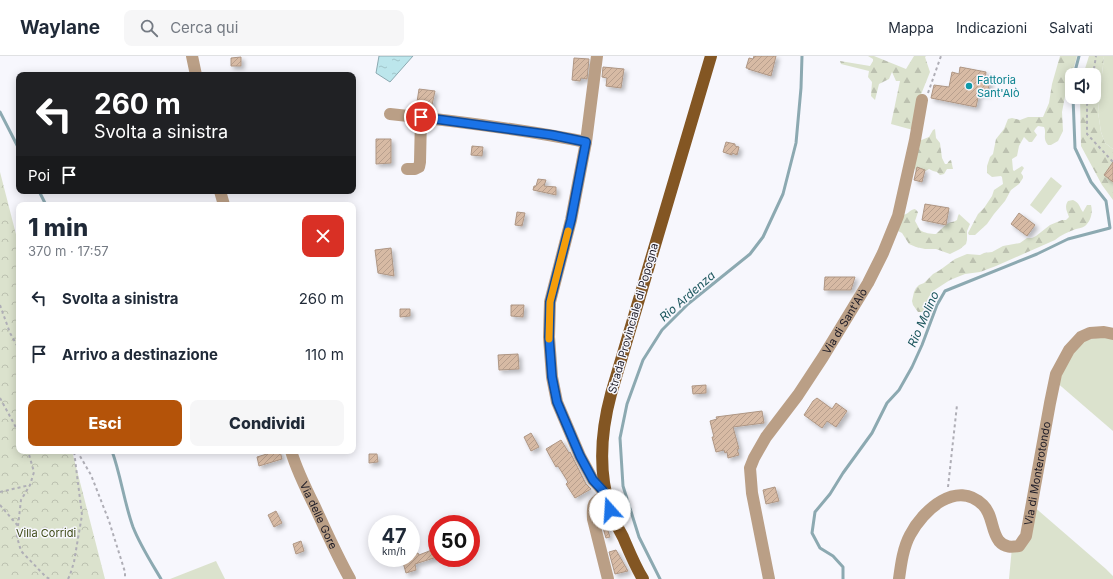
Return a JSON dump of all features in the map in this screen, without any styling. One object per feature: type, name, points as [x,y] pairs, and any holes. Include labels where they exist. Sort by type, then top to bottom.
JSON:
[{"type":"main road","name":"Strada Provinciale di Popogna","points":[[643,579],[613,516],[606,494],[602,449],[606,416],[609,401],[711,56]]},
{"type":"street","points":[[192,56],[195,72]]},
{"type":"street","points":[[597,56],[586,142],[571,220],[550,302],[549,337],[552,377],[557,402],[580,456],[593,480],[606,494],[595,500],[592,509],[593,519],[608,579]]},
{"type":"street","name":"Via di Sant'Alò","points":[[769,579],[752,493],[750,468],[766,437],[798,395],[823,357],[868,283],[883,253],[898,216],[915,140],[922,100]]},
{"type":"street","points":[[390,114],[552,135],[586,142]]},
{"type":"street","points":[[407,169],[415,169],[418,167],[420,162],[421,117]]},
{"type":"street","name":"Via di Monterotondo","points":[[899,579],[904,550],[910,534],[929,510],[954,495],[965,496],[976,500],[988,512],[995,534],[1000,542],[1008,547],[1019,546],[1026,536],[1056,374],[1069,350],[1081,337],[1090,333],[1104,332],[1113,334]]},
{"type":"street","name":"Via delle Gore","points":[[292,454],[294,462],[340,561],[350,579]]},
{"type":"path","points":[[922,100],[926,102],[941,56]]},
{"type":"path","points":[[1094,68],[1096,56]]},
{"type":"path","points":[[1087,104],[1087,134],[1113,162]]},
{"type":"path","points":[[0,305],[10,333],[16,344]]},
{"type":"path","points":[[0,398],[16,427]]},
{"type":"path","points":[[947,498],[957,405]]},
{"type":"path","points":[[29,454],[34,472],[30,485],[21,500],[17,538],[21,551],[46,577],[50,579]]},
{"type":"path","points":[[68,579],[74,562],[82,515],[76,454]]},
{"type":"path","points":[[78,454],[91,475],[109,521],[125,572],[125,579]]},
{"type":"path","points":[[0,492],[30,485]]},
{"type":"path","points":[[0,505],[18,526]]},
{"type":"green space","points":[[868,56],[874,56],[906,69],[914,56],[926,56],[925,57],[930,72],[920,97],[913,130],[891,124],[900,81],[896,81],[892,72],[889,79],[879,84],[875,100],[871,96],[872,82],[868,77],[869,71],[841,64],[840,61],[870,66],[873,59]]},
{"type":"green space","points":[[1060,56],[1077,56],[1074,68],[1065,68],[1065,96],[1062,112],[1063,131],[1058,141],[1048,145],[1045,140],[1044,127],[1038,126],[1034,131],[1037,135],[1032,142],[1029,142],[1024,137],[1019,146],[1017,156],[1012,159],[1014,171],[1022,166],[1024,168],[1021,173],[1023,178],[1019,184],[1011,190],[1005,201],[987,224],[975,235],[969,235],[968,233],[978,214],[992,196],[994,190],[1003,184],[1001,176],[992,177],[987,173],[987,166],[990,157],[993,154],[996,139],[1004,129],[1008,119],[1012,118],[1020,120],[1028,117],[1043,117],[1049,103],[1052,84]]},
{"type":"green space","points":[[1089,56],[1104,56],[1101,84],[1101,68],[1085,68]]},
{"type":"green space","points":[[1104,56],[1113,56],[1113,149],[1105,143],[1101,132],[1098,112],[1099,104],[1101,104],[1101,84]]},
{"type":"green space","points":[[1080,104],[1099,104],[1098,112],[1101,132],[1105,143],[1113,149],[1113,200],[1102,185],[1081,146]]},
{"type":"green space","points":[[935,129],[936,138],[940,143],[942,158],[945,164],[951,160],[953,169],[947,169],[944,174],[940,175],[929,169],[922,173],[916,171],[913,166],[919,141],[929,137]]},
{"type":"green space","name":"Villa Corridi","points":[[0,172],[16,234],[16,454],[73,454],[105,579],[0,579]]},
{"type":"green space","points":[[1051,177],[1062,186],[1041,214],[1030,205]]},
{"type":"green space","points":[[1073,200],[1078,204],[1083,212],[1087,205],[1091,205],[1091,216],[1089,222],[1085,226],[1067,232],[1055,240],[996,266],[980,272],[965,274],[950,280],[933,291],[928,298],[923,312],[918,312],[913,305],[912,301],[916,288],[955,259],[967,254],[980,255],[992,252],[1003,246],[1020,243],[1027,238],[1036,236],[1050,225],[1066,220],[1069,217],[1066,205],[1068,201]]},
{"type":"green space","points":[[915,209],[918,212],[915,221],[920,230],[932,234],[936,234],[947,224],[957,220],[959,214],[970,224],[967,231],[966,244],[950,254],[936,249],[925,249],[909,244],[902,233],[898,231],[903,215]]},
{"type":"green space","points":[[1113,334],[1113,431],[1055,381],[1074,343]]},
{"type":"green space","points":[[1032,505],[1106,569],[1113,576],[1113,579],[1009,579],[1012,547],[1019,546]]},
{"type":"green space","points":[[216,561],[225,579],[170,579]]},
{"type":"water","points":[[379,56],[413,56],[390,82],[376,73]]},
{"type":"building","points":[[754,56],[776,56],[771,76],[746,68],[749,58],[753,59]]},
{"type":"building","points":[[241,57],[241,66],[231,66],[231,58]]},
{"type":"building","points":[[574,58],[589,59],[587,79],[581,78],[580,81],[572,80]]},
{"type":"building","points":[[603,67],[624,69],[621,88],[606,86],[607,78],[602,77]]},
{"type":"building","name":"Fattoria Sant'Alò","points":[[960,67],[986,72],[985,81],[990,81],[987,94],[979,93],[976,107],[931,98],[934,85],[949,87],[952,72],[959,74]]},
{"type":"building","points":[[419,89],[435,91],[432,105],[417,102]]},
{"type":"building","points":[[376,139],[391,139],[391,163],[376,164]]},
{"type":"building","points":[[726,142],[735,144],[735,146],[739,147],[737,155],[723,152]]},
{"type":"building","points":[[472,146],[483,147],[482,156],[471,155]]},
{"type":"building","points":[[1113,162],[1113,182],[1104,175]]},
{"type":"building","points":[[917,167],[925,170],[922,182],[914,180]]},
{"type":"building","points":[[538,179],[546,180],[544,186],[556,187],[556,195],[533,190]]},
{"type":"building","points":[[925,204],[949,208],[946,225],[922,220]]},
{"type":"building","points":[[517,212],[525,213],[522,226],[515,225]]},
{"type":"building","points":[[1019,213],[1035,225],[1027,236],[1011,224]]},
{"type":"building","points":[[391,248],[394,276],[378,273],[375,250]]},
{"type":"building","points":[[825,277],[855,277],[851,290],[824,290]]},
{"type":"building","points":[[511,305],[524,305],[523,317],[511,316]]},
{"type":"building","points":[[400,309],[410,309],[410,316],[400,317]]},
{"type":"building","points":[[518,354],[519,369],[499,370],[498,355]]},
{"type":"building","points":[[706,385],[706,393],[693,394],[692,386]]},
{"type":"building","points":[[817,398],[832,409],[836,403],[847,411],[836,427],[827,421],[822,428],[804,415],[813,401]]},
{"type":"building","points":[[762,411],[764,423],[733,427],[739,449],[737,449],[739,455],[728,458],[727,452],[725,453],[724,450],[716,452],[710,421],[717,419],[716,417]]},
{"type":"building","points":[[531,433],[539,447],[531,451],[524,437]]},
{"type":"building","points":[[561,440],[569,453],[570,452],[586,484],[591,489],[575,498],[566,484],[568,482],[558,466],[556,467],[546,449]]},
{"type":"building","points":[[267,454],[281,454],[282,459],[259,466],[257,457]]},
{"type":"building","points":[[369,454],[377,454],[378,462],[369,463]]},
{"type":"building","points":[[775,487],[779,501],[766,504],[763,490]]},
{"type":"building","points":[[276,511],[282,523],[274,527],[268,515]]},
{"type":"building","points":[[603,515],[610,537],[606,538],[600,518],[600,516]]},
{"type":"building","points":[[301,541],[304,551],[296,554],[293,544]]},
{"type":"building","points":[[616,550],[628,571],[615,574],[609,552]]},
{"type":"building","points":[[428,552],[428,560],[420,562],[420,555]]},
{"type":"building","points":[[404,567],[416,567],[416,570],[406,573]]},
{"type":"waterway","name":"Rio Ardenza","points":[[660,579],[639,537],[623,486],[620,438],[627,404],[643,360],[662,330],[688,304],[750,254],[763,237],[783,194],[796,143],[801,88],[802,56]]},
{"type":"waterway","name":"Rio Molino","points":[[1076,68],[1079,56]]},
{"type":"waterway","name":"Rio Molino","points":[[843,579],[843,567],[833,556],[820,548],[812,533],[815,512],[830,494],[843,473],[872,433],[887,403],[899,390],[912,367],[937,305],[945,291],[1037,254],[1068,239],[1110,228],[1106,201],[1091,182],[1075,148],[1073,104]]},
{"type":"waterway","points":[[0,112],[16,143]]},
{"type":"waterway","points":[[40,194],[44,202]]},
{"type":"waterway","points":[[113,454],[133,527],[142,547],[161,579]]},
{"type":"slow traffic","points":[[549,339],[550,302],[568,231]]},
{"type":"place","name":"Fattoria Sant'Alò","points":[[969,86]]},
{"type":"route","points":[[421,117],[552,135],[586,142],[571,220],[550,302],[549,337],[552,377],[557,402],[580,456],[593,480],[606,494],[610,510]]}]
